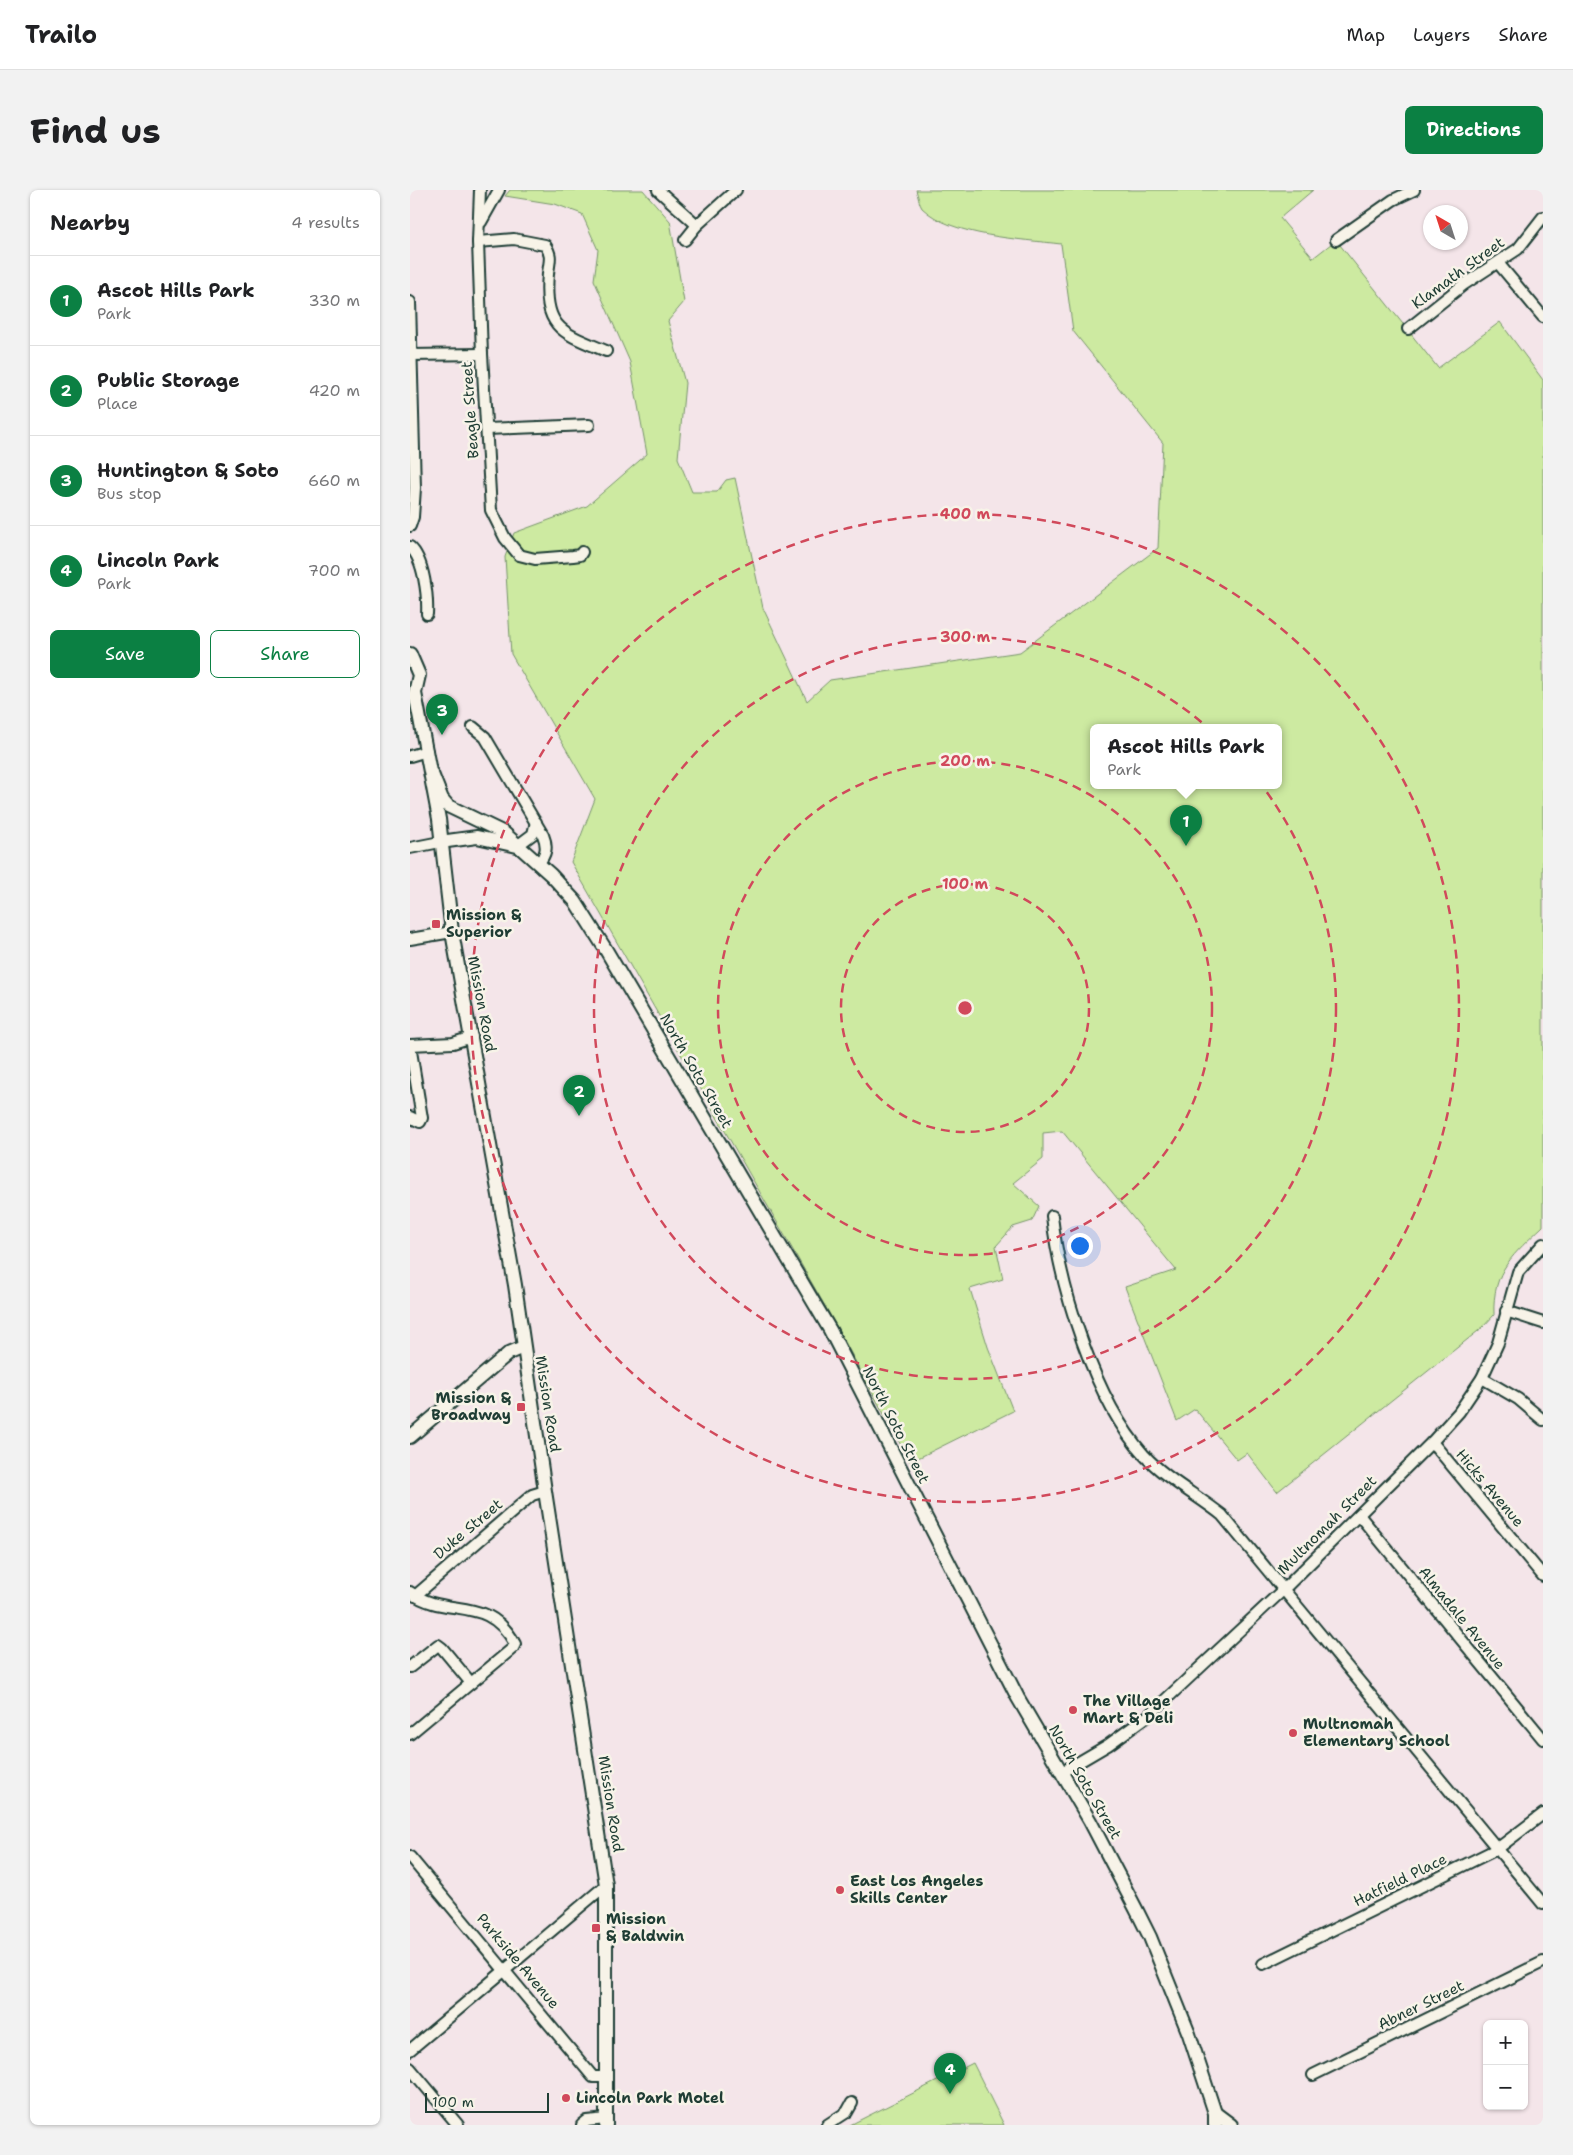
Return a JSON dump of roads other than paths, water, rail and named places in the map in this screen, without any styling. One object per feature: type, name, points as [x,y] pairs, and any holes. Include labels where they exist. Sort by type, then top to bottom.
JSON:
[{"type":"main road","name":"Mission Road","points":[[410,654],[419,675],[412,690],[432,774],[452,932],[515,1285],[544,1491],[606,1885],[606,2122]]},
{"type":"main road","points":[[432,774],[442,799],[448,806],[504,833],[517,846]]},
{"type":"main road","name":"North Soto Street","points":[[440,842],[477,837],[517,846],[575,901],[606,950],[830,1330],[1018,1698],[1062,1772],[1150,1937],[1189,2034],[1215,2119]]},
{"type":"main road","points":[[410,1437],[509,1353],[523,1347]]},
{"type":"main road","points":[[1215,2119],[1231,2125]]},
{"type":"street","name":"Beagle Street","points":[[480,190],[478,242],[491,510],[512,548],[519,556],[527,559],[573,556],[582,552]]},
{"type":"street","points":[[479,225],[499,190]]},
{"type":"street","points":[[658,190],[697,225]]},
{"type":"street","points":[[685,240],[697,225],[736,190]]},
{"type":"street","points":[[1336,240],[1394,200],[1414,190]]},
{"type":"street","name":"Klamath Street","points":[[1408,329],[1464,285],[1518,249],[1543,217]]},
{"type":"street","points":[[478,242],[514,239],[545,245],[551,254],[547,295],[550,313],[558,328],[566,334],[606,351]]},
{"type":"street","points":[[1498,263],[1543,317]]},
{"type":"street","points":[[410,302],[413,517],[410,526]]},
{"type":"street","points":[[411,354],[482,354]]},
{"type":"street","points":[[487,429],[589,425]]},
{"type":"street","points":[[410,546],[420,565],[428,601],[427,614]]},
{"type":"street","points":[[473,727],[485,737],[536,822],[545,841],[546,848],[545,856],[538,864]]},
{"type":"street","points":[[410,756],[427,751]]},
{"type":"street","points":[[517,846],[533,834],[536,822]]},
{"type":"street","points":[[410,848],[440,842]]},
{"type":"street","points":[[410,939],[452,932]]},
{"type":"street","points":[[410,1116],[420,1122],[422,1118],[410,1045],[453,1043],[472,1037]]},
{"type":"street","points":[[1052,1216],[1054,1235],[1065,1283],[1080,1337],[1108,1402],[1124,1432],[1145,1456],[1166,1475],[1222,1515],[1285,1588],[1543,1904]]},
{"type":"street","name":"Multnomah Street","points":[[1062,1772],[1109,1744],[1148,1716],[1285,1588],[1432,1442],[1459,1412],[1482,1378],[1498,1343],[1518,1272],[1543,1244]]},
{"type":"street","points":[[1506,1311],[1543,1323]]},
{"type":"street","points":[[1482,1378],[1518,1399],[1543,1420]]},
{"type":"street","name":"Hicks Avenue","points":[[1432,1442],[1543,1576]]},
{"type":"street","name":"Duke Street","points":[[412,1594],[532,1495],[544,1491]]},
{"type":"street","name":"Almadale Avenue","points":[[1359,1515],[1543,1739]]},
{"type":"street","points":[[410,1734],[516,1644],[502,1625],[486,1614],[425,1601],[412,1594]]},
{"type":"street","points":[[410,1668],[438,1646],[442,1648],[472,1683]]},
{"type":"street","name":"Hatfield Place","points":[[1263,1964],[1497,1848],[1543,1814]]},
{"type":"street","name":"Parkside Avenue","points":[[410,1857],[593,2077],[605,2077]]},
{"type":"street","points":[[410,2050],[606,1885]]},
{"type":"street","name":"Abner Street","points":[[1313,2075],[1543,1962]]},
{"type":"street","points":[[410,2068],[458,2125]]},
{"type":"street","points":[[827,2125],[847,2112],[852,2103]]},
{"type":"street","points":[[582,2125],[587,2121],[606,2122]]},
{"type":"place","name":"Huntington & Soto","points":[[442,735]]},
{"type":"place","name":"Ascot Hills Park","points":[[1186,846]]},
{"type":"place","name":"Mission & Superior","points":[[436,924]]},
{"type":"place","name":"Public Storage","points":[[579,1116]]},
{"type":"place","name":"Mission & Broadway","points":[[521,1407]]},
{"type":"place","name":"The Village Mart & Deli","points":[[1073,1710]]},
{"type":"place","name":"Multnomah Elementary School","points":[[1293,1733]]},
{"type":"place","name":"East Los Angeles Skills Center","points":[[840,1890]]},
{"type":"place","name":"Mission & Baldwin","points":[[596,1928]]},
{"type":"place","name":"Lincoln Park","points":[[950,2094]]},
{"type":"place","name":"Lincoln Park Motel","points":[[566,2098]]}]
